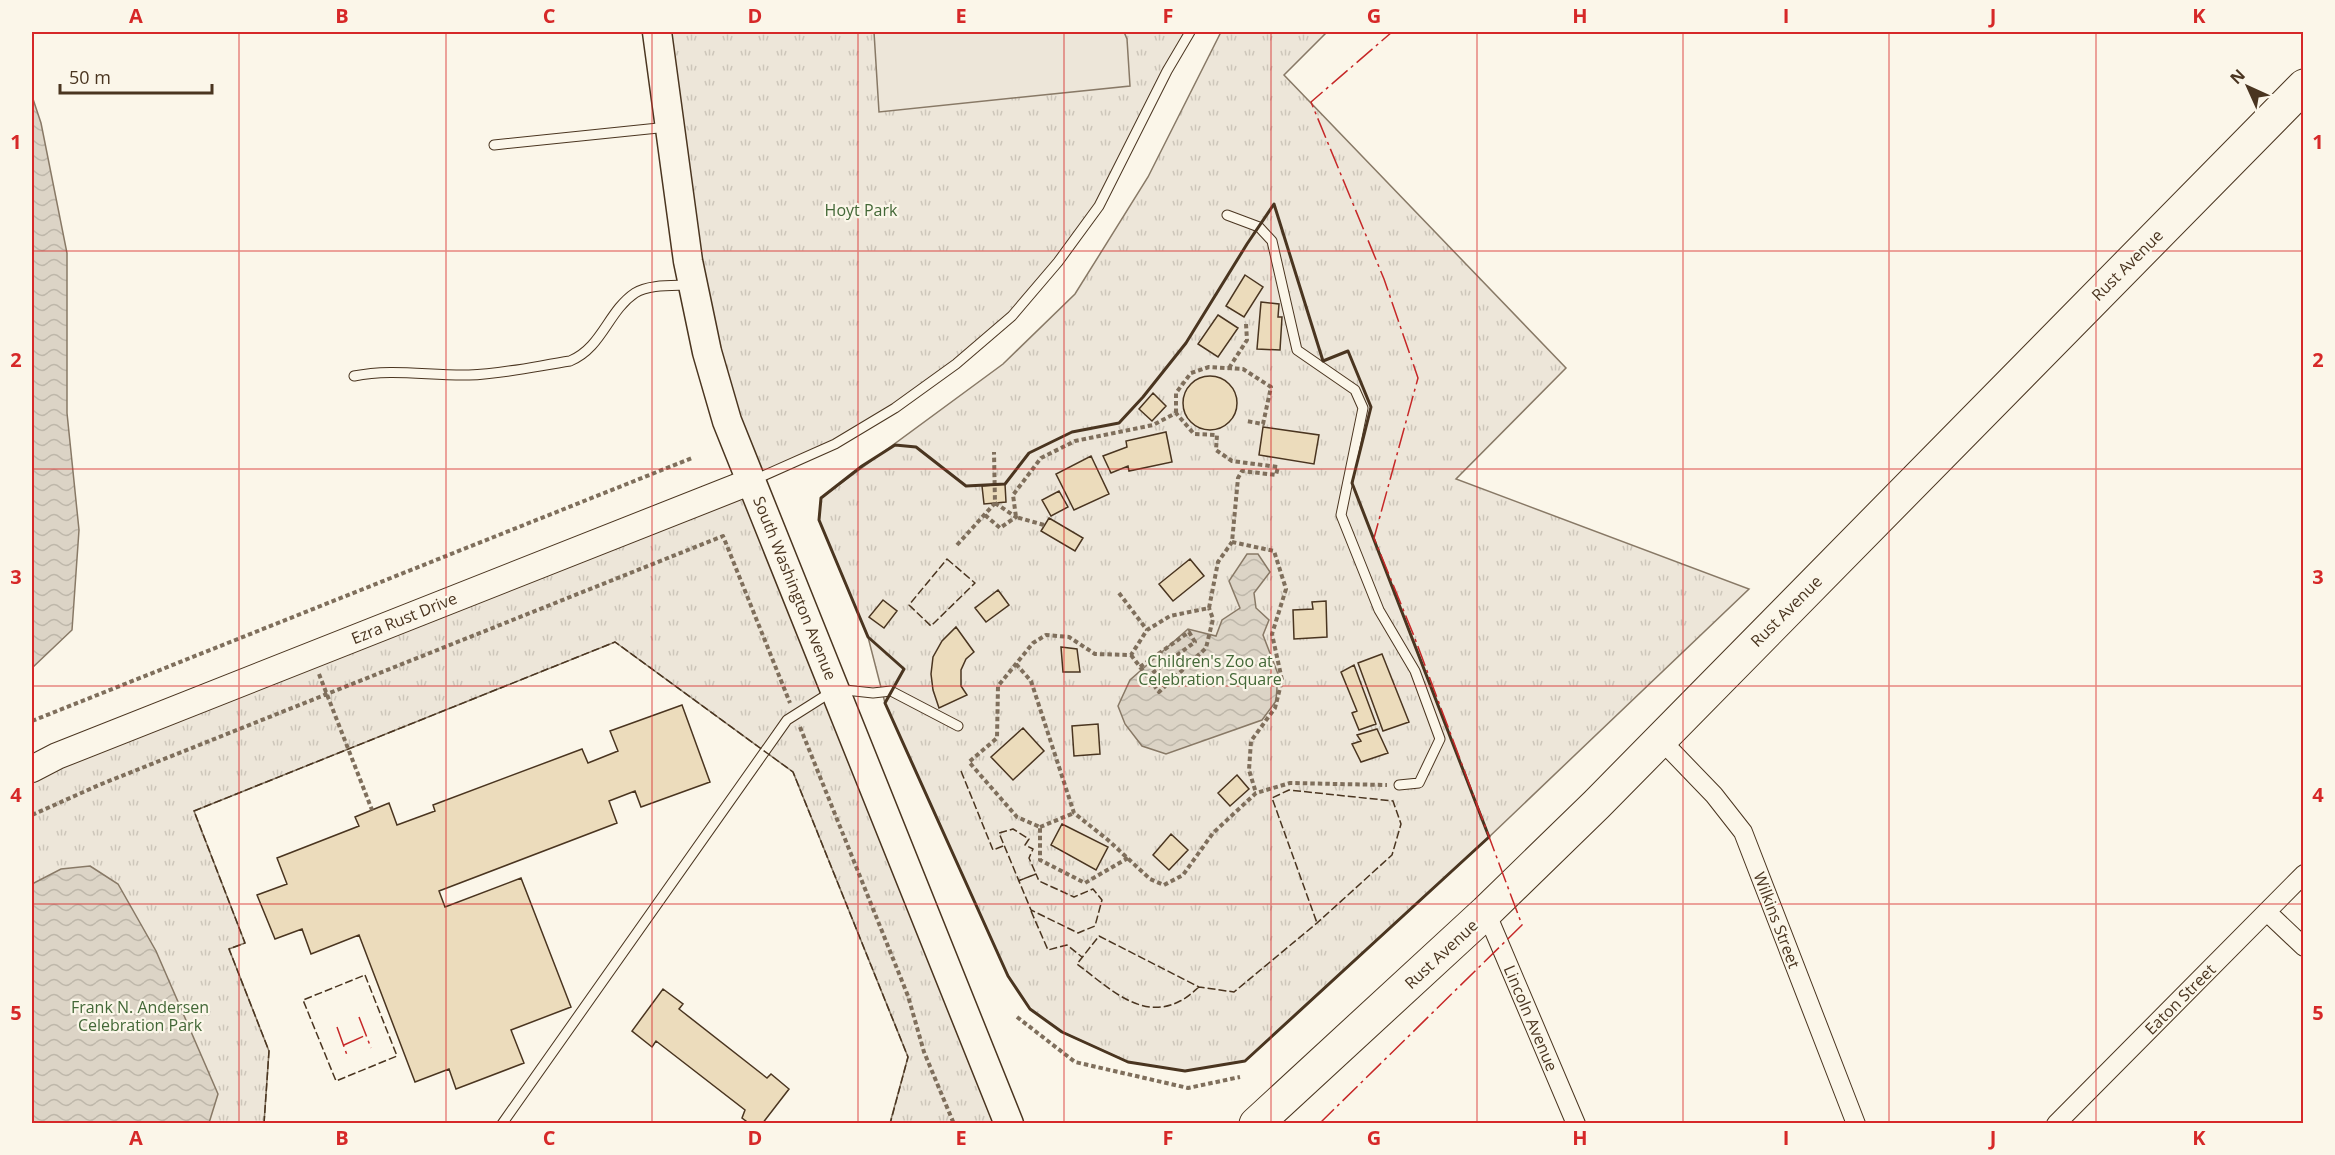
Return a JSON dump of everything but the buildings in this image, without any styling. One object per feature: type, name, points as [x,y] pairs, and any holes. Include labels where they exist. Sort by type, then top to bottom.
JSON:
[{"type":"highway","name":"Rust Avenue","points":[[1256,1124],[1486,912],[1660,739],[2304,86]]},
{"type":"main road","name":"South Washington Avenue","points":[[657,32],[693,284],[707,352],[727,420],[1009,1124]]},
{"type":"main road","name":"Ezra Rust Drive","points":[[32,769],[57,756],[752,481]]},
{"type":"main road","name":"Ezra Rust Drive","points":[[32,761],[57,756]]},
{"type":"street","name":"Wilkins Street","points":[[1660,739],[1714,795],[1743,832],[1856,1124]]},
{"type":"street","name":"Eaton Street","points":[[2056,1124],[2304,874]]},
{"type":"street","name":"Lincoln Avenue","points":[[1486,912],[1576,1124]]},
{"type":"street","points":[[2267,912],[2304,947]]},
{"type":"lane","points":[[752,481],[835,444],[895,408],[956,364],[1012,316],[1058,262],[1099,206],[1167,71],[1190,32]]},
{"type":"lane","points":[[494,145],[670,126]]},
{"type":"lane","points":[[1227,215],[1259,227],[1272,241],[1297,350],[1355,390],[1363,408],[1341,515],[1379,610],[1415,671],[1440,739],[1419,783],[1400,785]]},
{"type":"lane","points":[[354,376],[382,372],[440,375],[488,374],[570,361],[580,357],[591,348],[621,307],[635,293],[646,289],[693,284]]},
{"type":"lane","points":[[502,1124],[788,720],[836,689],[873,693],[891,691],[958,726]]},
{"type":"path","points":[[1229,368],[1247,340],[1246,324]]},
{"type":"path","points":[[1131,655],[1159,692],[1206,648],[1213,619],[1209,608],[1218,562],[1232,542],[1238,478],[1242,471],[1276,475],[1278,467],[1232,460],[1216,450],[1217,435],[1194,434],[1176,413],[1176,393],[1191,373],[1209,367],[1242,369],[1271,387],[1263,424],[1246,421]]},
{"type":"path","points":[[1016,518],[1013,495],[1041,458],[1075,441],[1154,425],[1176,413]]},
{"type":"path","points":[[957,545],[995,503],[994,452]]},
{"type":"path","points":[[32,721],[692,458]]},
{"type":"path","points":[[995,503],[1016,518],[1044,525]]},
{"type":"path","points":[[985,514],[1000,528],[1016,518]]},
{"type":"path","points":[[32,815],[99,785],[723,536],[904,986],[924,1052],[954,1124]]},
{"type":"path","points":[[1232,542],[1274,551],[1286,589],[1272,634],[1282,680],[1275,708],[1251,741],[1249,770],[1256,793]]},
{"type":"path","points":[[1119,593],[1147,630]]},
{"type":"path","points":[[1131,655],[1147,630],[1170,616],[1209,608]]},
{"type":"path","points":[[1140,667],[1189,632],[1195,642],[1147,677]]},
{"type":"path","points":[[1074,813],[1040,827],[1017,817],[969,762],[997,738],[998,686],[1033,643],[1046,635],[1070,637],[1095,654],[1131,655]]},
{"type":"path","points":[[311,655],[372,810]]},
{"type":"path","points":[[1016,664],[1031,681],[1074,813],[1150,879],[1164,885],[1183,875],[1213,833],[1256,793],[1290,783],[1400,785]]},
{"type":"path","points":[[1040,827],[1040,860],[1085,883],[1128,858]]},
{"type":"path","points":[[1017,1017],[1075,1062],[1188,1088],[1240,1077]]},
{"type":"green space","points":[[657,32],[1190,32],[1099,206],[1012,316],[956,364],[835,444],[752,481],[1009,1123],[890,1123],[908,1057],[793,772],[615,642],[194,811],[245,943],[229,949],[269,1051],[264,1123],[32,1124],[32,769],[752,480],[727,421]]},
{"type":"green space","points":[[874,32],[1124,32],[1127,39],[1130,86],[879,112]]},
{"type":"green space","name":"Children's Zoo at Celebration Square","points":[[1221,32],[1327,32],[1284,75],[1566,368],[1456,479],[1749,589],[1489,837],[1245,1061],[1185,1071],[1128,1062],[1062,1032],[1030,1009],[1008,976],[885,703],[868,637],[819,520],[821,498],[1003,364],[1075,294],[1148,177]]},
{"type":"water","points":[[32,96],[41,123],[67,253],[67,413],[79,530],[72,630],[32,668]]},
{"type":"water","points":[[1247,554],[1258,554],[1270,572],[1254,593],[1256,608],[1269,620],[1263,635],[1278,674],[1276,701],[1262,720],[1166,754],[1142,746],[1125,724],[1118,706],[1130,680],[1188,629],[1216,636],[1222,620],[1240,608],[1229,581]]},
{"type":"water","points":[[90,866],[118,884],[156,951],[218,1094],[209,1123],[32,1123],[32,884],[61,869]]},
{"type":"fence","points":[[947,559],[975,583],[931,626],[909,605],[947,559]]},
{"type":"fence","points":[[264,1124],[269,1051],[229,949],[245,943],[194,811],[615,642],[793,772],[908,1057],[890,1124]]},
{"type":"fence","points":[[961,771],[993,850],[1003,846]]},
{"type":"fence","points":[[1199,987],[1180,1001],[1166,1006],[1152,1007],[1125,999],[1077,964],[1099,936],[1199,987],[1234,992],[1317,923],[1392,855],[1401,824],[1393,801],[1289,790],[1272,798],[1317,923]]},
{"type":"fence","points":[[1018,881],[1036,874],[1029,858],[1033,849],[1025,845],[1029,839],[1013,829],[999,833],[1031,910],[1078,933],[1095,926],[1102,900],[1093,889],[1074,897],[1039,881],[1036,874],[1018,881]]},
{"type":"fence","points":[[1031,911],[1048,950],[1067,945],[1082,957]]},
{"type":"fence","points":[[365,975],[397,1056],[336,1081],[303,1000],[365,975]]},
{"type":"wall","points":[[1274,204],[1323,361],[1348,351],[1371,407],[1352,483],[1489,837],[1245,1061],[1185,1071],[1128,1062],[1062,1032],[1030,1009],[1008,976],[885,703],[904,669],[868,637],[819,520],[821,498],[862,466],[895,445],[916,447],[966,486],[1005,484],[1029,453],[1072,432],[1119,423],[1186,343],[1274,204]]},
{"type":"power","points":[[1319,1124],[1522,925],[1414,636],[1374,538],[1418,378],[1384,279],[1311,102],[1392,32]]},
{"type":"power","points":[[359,1017],[371,1048]]},
{"type":"power","points":[[337,1027],[348,1058]]},
{"type":"power","points":[[344,1045],[366,1035]]},
{"type":"park label","name":"Hoyt Park","points":[[861,210]]},
{"type":"park label","name":"Frank N. Andersen Celebration Park","points":[[140,1016]]}]
